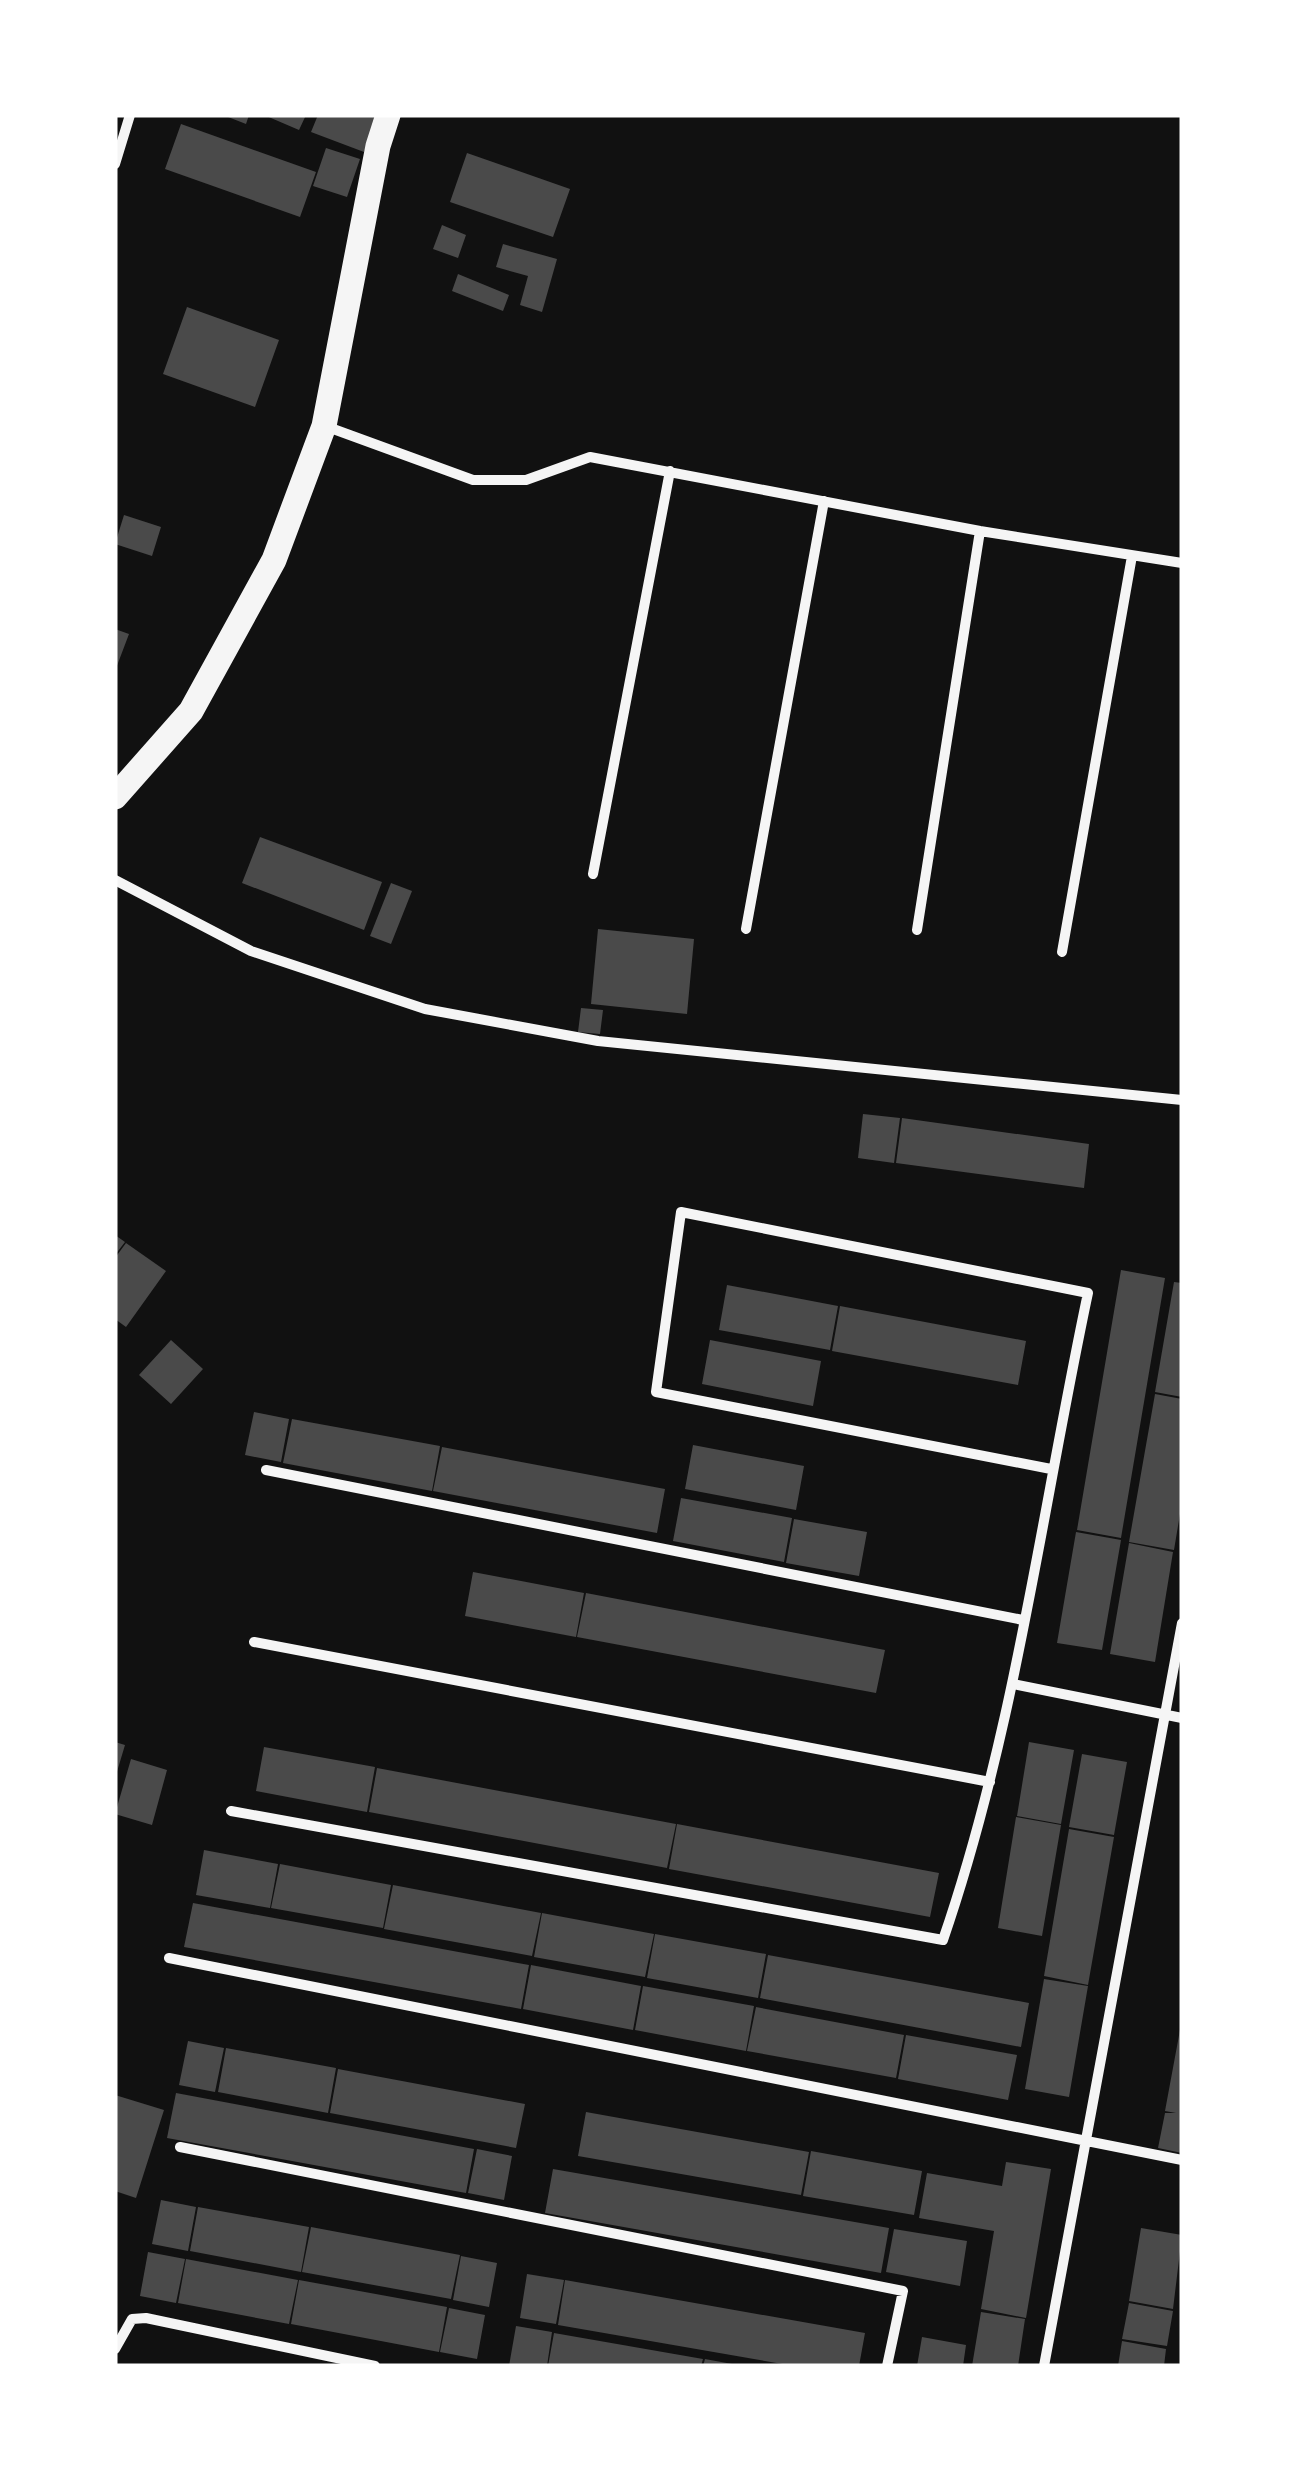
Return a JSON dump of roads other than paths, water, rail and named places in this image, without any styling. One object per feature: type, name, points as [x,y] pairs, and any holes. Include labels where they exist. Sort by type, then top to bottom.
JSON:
[{"type":"main road","points":[[115,797],[191,711],[274,560],[324,426],[378,146],[388,115]]},
{"type":"street","points":[[115,164],[130,115]]},
{"type":"street","points":[[324,426],[473,480],[526,480],[590,457],[980,531],[1182,563]]},
{"type":"street","points":[[593,874],[670,470]]},
{"type":"street","points":[[746,929],[824,501]]},
{"type":"street","points":[[916,930],[980,531]]},
{"type":"street","points":[[1062,952],[1132,556]]},
{"type":"street","points":[[115,880],[251,951],[426,1009],[598,1040],[1182,1100]]},
{"type":"street","points":[[231,1811],[943,1940],[971,1858],[1013,1684],[1051,1468],[1088,1293],[681,1212],[656,1392],[1051,1468]]},
{"type":"street","points":[[266,1470],[1024,1620]]},
{"type":"street","points":[[1044,2366],[1162,1715],[1182,1624]]},
{"type":"street","points":[[254,1642],[990,1782]]},
{"type":"street","points":[[1013,1684],[1182,1718]]},
{"type":"street","points":[[169,1958],[1182,2160]]},
{"type":"street","points":[[180,2147],[903,2291],[887,2366]]},
{"type":"street","points":[[115,2349],[132,2318],[146,2318],[375,2366]]}]
